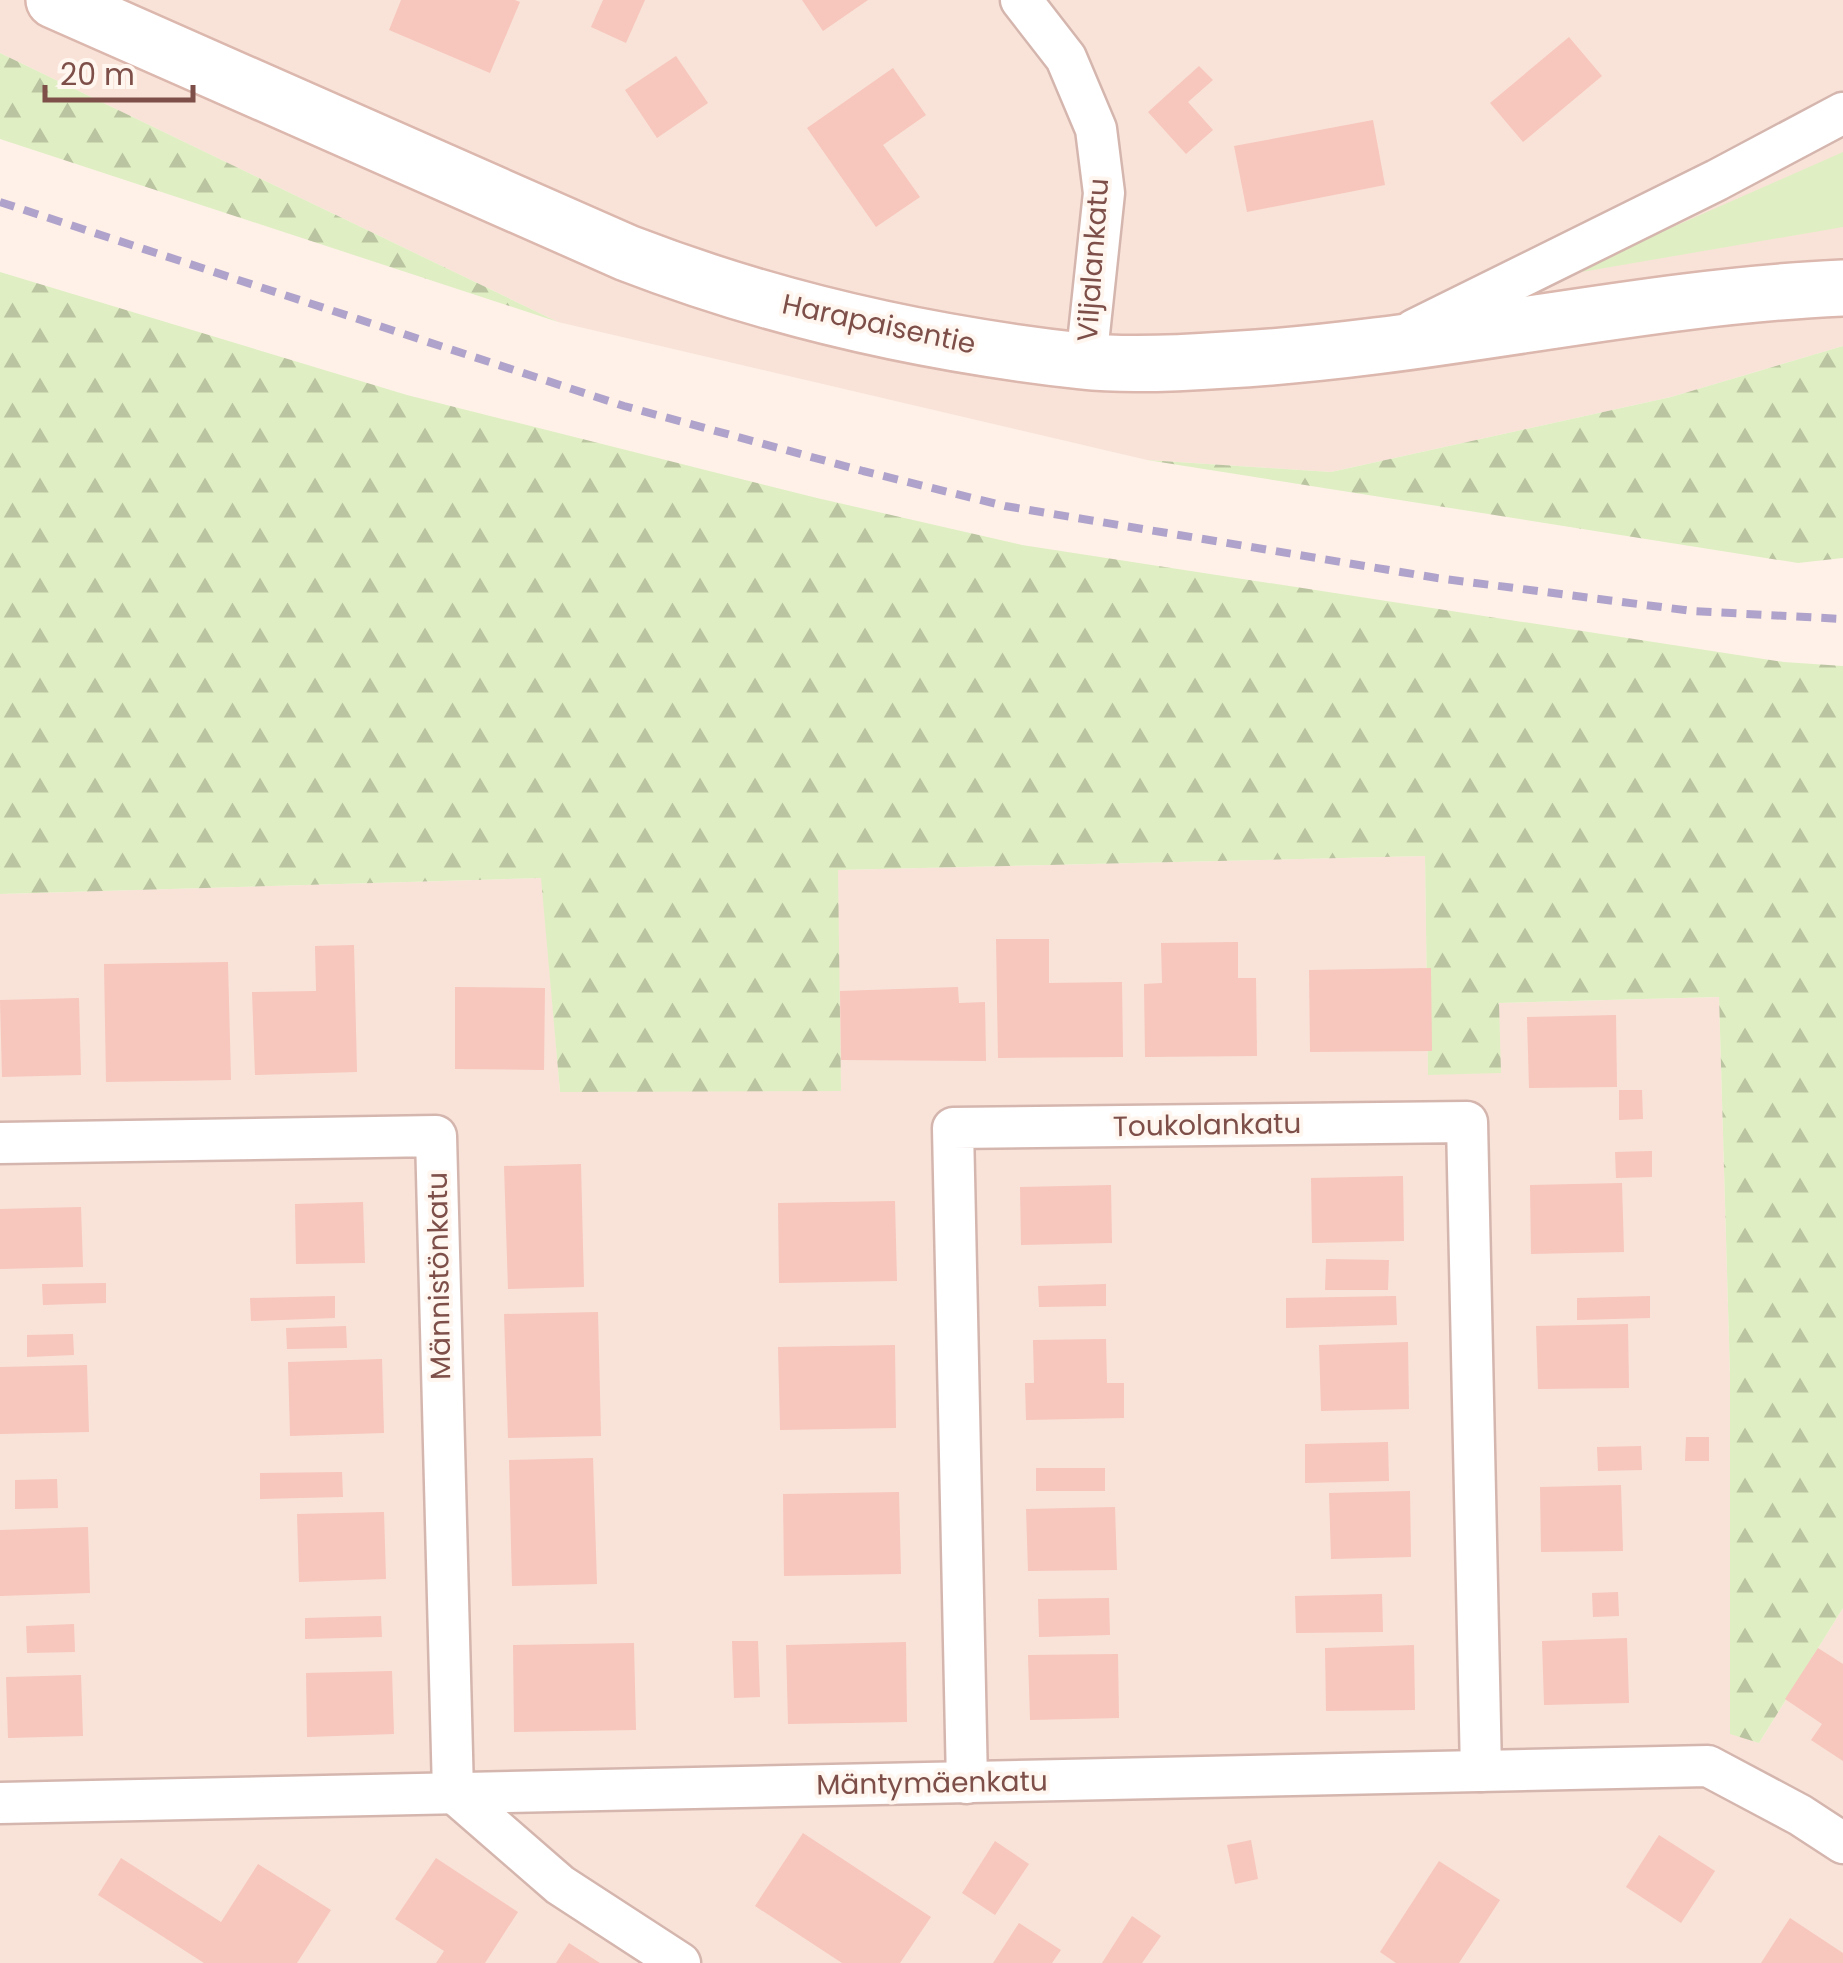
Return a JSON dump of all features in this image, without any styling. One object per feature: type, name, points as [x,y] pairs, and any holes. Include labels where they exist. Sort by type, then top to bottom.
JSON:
[{"type":"main road","name":"Harapaisentie","points":[[54,0],[689,277],[807,313],[1086,362],[1226,360],[1383,345],[1760,292],[1843,288]]},
{"type":"main road","name":"Harapaisentie","points":[[1760,292],[1843,262]]},
{"type":"street","name":"Viljalankatu","points":[[1020,0],[1066,58],[1096,129],[1104,193],[1086,362]]},
{"type":"street","points":[[1383,345],[1717,180],[1843,113]]},
{"type":"street","name":"Toukolankatu","points":[[967,1783],[953,1128],[1466,1122],[1481,1771]]},
{"type":"street","name":"Männistönkatu","points":[[0,1143],[436,1136],[453,1792]]},
{"type":"street","name":"Mäntymäenkatu","points":[[0,1803],[1708,1766],[1843,1842]]},
{"type":"street","points":[[453,1792],[560,1885],[680,1963]]},
{"type":"shaded area","points":[[0,0],[1843,0],[1843,346],[1671,397],[1331,472],[1147,460],[558,322],[0,53]]},
{"type":"shaded area","points":[[1425,856],[1428,1074],[1498,1003],[1719,997],[1730,1376],[1730,1733],[1759,1743],[1843,1608],[1843,1963],[0,1963],[0,894],[542,878],[560,1092],[838,870]]},
{"type":"green space","points":[[0,53],[558,322],[0,139]]},
{"type":"green space","points":[[1843,152],[1843,227],[1564,275]]},
{"type":"green space","points":[[0,272],[407,395],[1022,545],[1784,662],[1843,666],[1843,1608],[1759,1743],[1730,1734],[1730,1376],[1719,997],[1499,1003],[1501,1073],[1428,1075],[1425,856],[838,870],[841,1091],[560,1092],[541,878],[0,894]]},
{"type":"green space","points":[[1843,346],[1843,558],[1798,563],[1147,460],[1331,472],[1671,397]]},
{"type":"building","points":[[401,0],[520,2],[490,73],[389,30]]},
{"type":"building","points":[[603,0],[645,0],[626,43],[591,27]]},
{"type":"building","points":[[802,0],[868,0],[823,31]]},
{"type":"building","points":[[1569,37],[1602,76],[1523,142],[1490,103]]},
{"type":"building","points":[[676,56],[708,103],[657,138],[625,90]]},
{"type":"building","points":[[1199,66],[1213,80],[1188,102],[1213,130],[1186,154],[1148,112]]},
{"type":"building","points":[[893,68],[926,115],[883,145],[920,197],[876,227],[807,128]]},
{"type":"building","points":[[1373,120],[1385,185],[1247,212],[1234,146]]},
{"type":"building","points":[[996,939],[1049,939],[1049,983],[1122,982],[1123,1057],[998,1058]]},
{"type":"building","points":[[1238,942],[1238,978],[1256,978],[1257,1056],[1145,1057],[1144,984],[1162,983],[1161,943]]},
{"type":"building","points":[[354,945],[357,1072],[255,1075],[252,992],[316,991],[315,946]]},
{"type":"building","points":[[228,962],[231,1080],[106,1082],[104,964]]},
{"type":"building","points":[[1431,968],[1432,1051],[1310,1052],[1309,970]]},
{"type":"building","points":[[455,987],[545,988],[544,1070],[455,1069]]},
{"type":"building","points":[[958,987],[959,1003],[985,1002],[986,1061],[841,1060],[840,991]]},
{"type":"building","points":[[79,998],[81,1075],[2,1077],[0,1000]]},
{"type":"building","points":[[1616,1015],[1617,1087],[1529,1088],[1527,1017]]},
{"type":"building","points":[[1619,1090],[1642,1090],[1643,1119],[1619,1120]]},
{"type":"building","points":[[1652,1151],[1652,1177],[1616,1178],[1615,1152]]},
{"type":"building","points":[[581,1164],[584,1287],[508,1289],[504,1166]]},
{"type":"building","points":[[1403,1176],[1404,1241],[1312,1243],[1311,1178]]},
{"type":"building","points":[[1622,1183],[1624,1252],[1531,1254],[1530,1185]]},
{"type":"building","points":[[1111,1185],[1112,1243],[1021,1245],[1020,1187]]},
{"type":"building","points":[[895,1201],[897,1281],[779,1283],[778,1203]]},
{"type":"building","points":[[363,1202],[365,1263],[296,1264],[295,1204]]},
{"type":"building","points":[[81,1207],[83,1267],[0,1269],[0,1209]]},
{"type":"building","points":[[1326,1259],[1389,1260],[1388,1290],[1325,1290]]},
{"type":"building","points":[[106,1283],[106,1303],[43,1305],[42,1284]]},
{"type":"building","points":[[1106,1284],[1106,1306],[1039,1307],[1038,1286]]},
{"type":"building","points":[[335,1296],[335,1318],[251,1321],[250,1298]]},
{"type":"building","points":[[1396,1296],[1397,1325],[1286,1328],[1286,1298]]},
{"type":"building","points":[[1650,1296],[1650,1318],[1577,1320],[1577,1298]]},
{"type":"building","points":[[598,1312],[601,1436],[508,1438],[504,1314]]},
{"type":"building","points":[[1628,1324],[1629,1388],[1538,1389],[1536,1326]]},
{"type":"building","points":[[346,1326],[347,1348],[287,1349],[286,1328]]},
{"type":"building","points":[[73,1334],[74,1355],[27,1357],[27,1335]]},
{"type":"building","points":[[1106,1339],[1107,1383],[1124,1383],[1124,1418],[1026,1420],[1025,1383],[1034,1383],[1033,1340]]},
{"type":"building","points":[[1408,1342],[1409,1409],[1321,1411],[1319,1345]]},
{"type":"building","points":[[895,1345],[896,1428],[780,1430],[778,1347]]},
{"type":"building","points":[[382,1359],[384,1433],[290,1436],[288,1362]]},
{"type":"building","points":[[87,1365],[89,1432],[0,1434],[0,1367]]},
{"type":"building","points":[[1686,1437],[1709,1437],[1709,1461],[1685,1461]]},
{"type":"building","points":[[1388,1442],[1389,1481],[1305,1483],[1305,1444]]},
{"type":"building","points":[[1641,1446],[1642,1470],[1598,1471],[1597,1447]]},
{"type":"building","points":[[593,1458],[597,1584],[512,1586],[509,1460]]},
{"type":"building","points":[[1036,1468],[1105,1468],[1105,1491],[1036,1491]]},
{"type":"building","points":[[342,1472],[343,1497],[260,1499],[260,1473]]},
{"type":"building","points":[[57,1479],[58,1508],[15,1509],[15,1480]]},
{"type":"building","points":[[1621,1485],[1623,1551],[1541,1552],[1540,1487]]},
{"type":"building","points":[[1410,1491],[1411,1557],[1331,1559],[1329,1493]]},
{"type":"building","points":[[899,1492],[901,1574],[784,1576],[783,1494]]},
{"type":"building","points":[[1115,1507],[1117,1570],[1028,1571],[1026,1509]]},
{"type":"building","points":[[384,1512],[386,1579],[299,1582],[297,1514]]},
{"type":"building","points":[[88,1527],[90,1593],[0,1596],[0,1530]]},
{"type":"building","points":[[1618,1592],[1619,1616],[1593,1617],[1592,1593]]},
{"type":"building","points":[[1382,1594],[1383,1632],[1296,1633],[1295,1596]]},
{"type":"building","points":[[1109,1598],[1110,1635],[1039,1637],[1038,1599]]},
{"type":"building","points":[[381,1616],[382,1637],[305,1639],[305,1618]]},
{"type":"building","points":[[74,1624],[75,1652],[27,1653],[26,1626]]},
{"type":"building","points":[[1627,1638],[1629,1703],[1544,1705],[1542,1641]]},
{"type":"building","points":[[732,1641],[758,1641],[760,1697],[734,1698]]},
{"type":"building","points":[[906,1642],[907,1722],[788,1724],[786,1645]]},
{"type":"building","points":[[634,1643],[636,1730],[514,1732],[513,1645]]},
{"type":"building","points":[[1414,1645],[1415,1710],[1326,1711],[1325,1648]]},
{"type":"building","points":[[1818,1648],[1843,1664],[1843,1761],[1811,1740],[1822,1724],[1785,1699]]},
{"type":"building","points":[[1118,1654],[1119,1718],[1030,1720],[1028,1655]]},
{"type":"building","points":[[392,1671],[394,1734],[307,1737],[306,1673]]},
{"type":"building","points":[[81,1675],[83,1736],[8,1738],[6,1677]]},
{"type":"building","points":[[803,1833],[931,1917],[900,1963],[842,1963],[755,1906]]},
{"type":"building","points":[[1659,1835],[1715,1871],[1681,1923],[1626,1887]]},
{"type":"building","points":[[1251,1840],[1258,1879],[1235,1884],[1227,1845]]},
{"type":"building","points":[[995,1841],[1029,1864],[995,1915],[962,1893]]},
{"type":"building","points":[[121,1858],[221,1922],[258,1864],[331,1910],[297,1963],[204,1963],[98,1895]]},
{"type":"building","points":[[436,1858],[518,1912],[485,1963],[436,1963],[444,1951],[395,1919]]},
{"type":"building","points":[[1439,1861],[1500,1900],[1459,1963],[1396,1963],[1380,1952]]},
{"type":"building","points":[[1132,1916],[1161,1936],[1142,1963],[1102,1963]]},
{"type":"building","points":[[1790,1918],[1843,1953],[1843,1963],[1761,1963]]},
{"type":"building","points":[[1019,1923],[1061,1950],[1052,1963],[993,1963]]},
{"type":"building","points":[[569,1943],[600,1963],[556,1963]]},
{"type":"railway","points":[[0,202],[624,406],[1005,506],[1437,578],[1692,611],[1843,619]]}]
